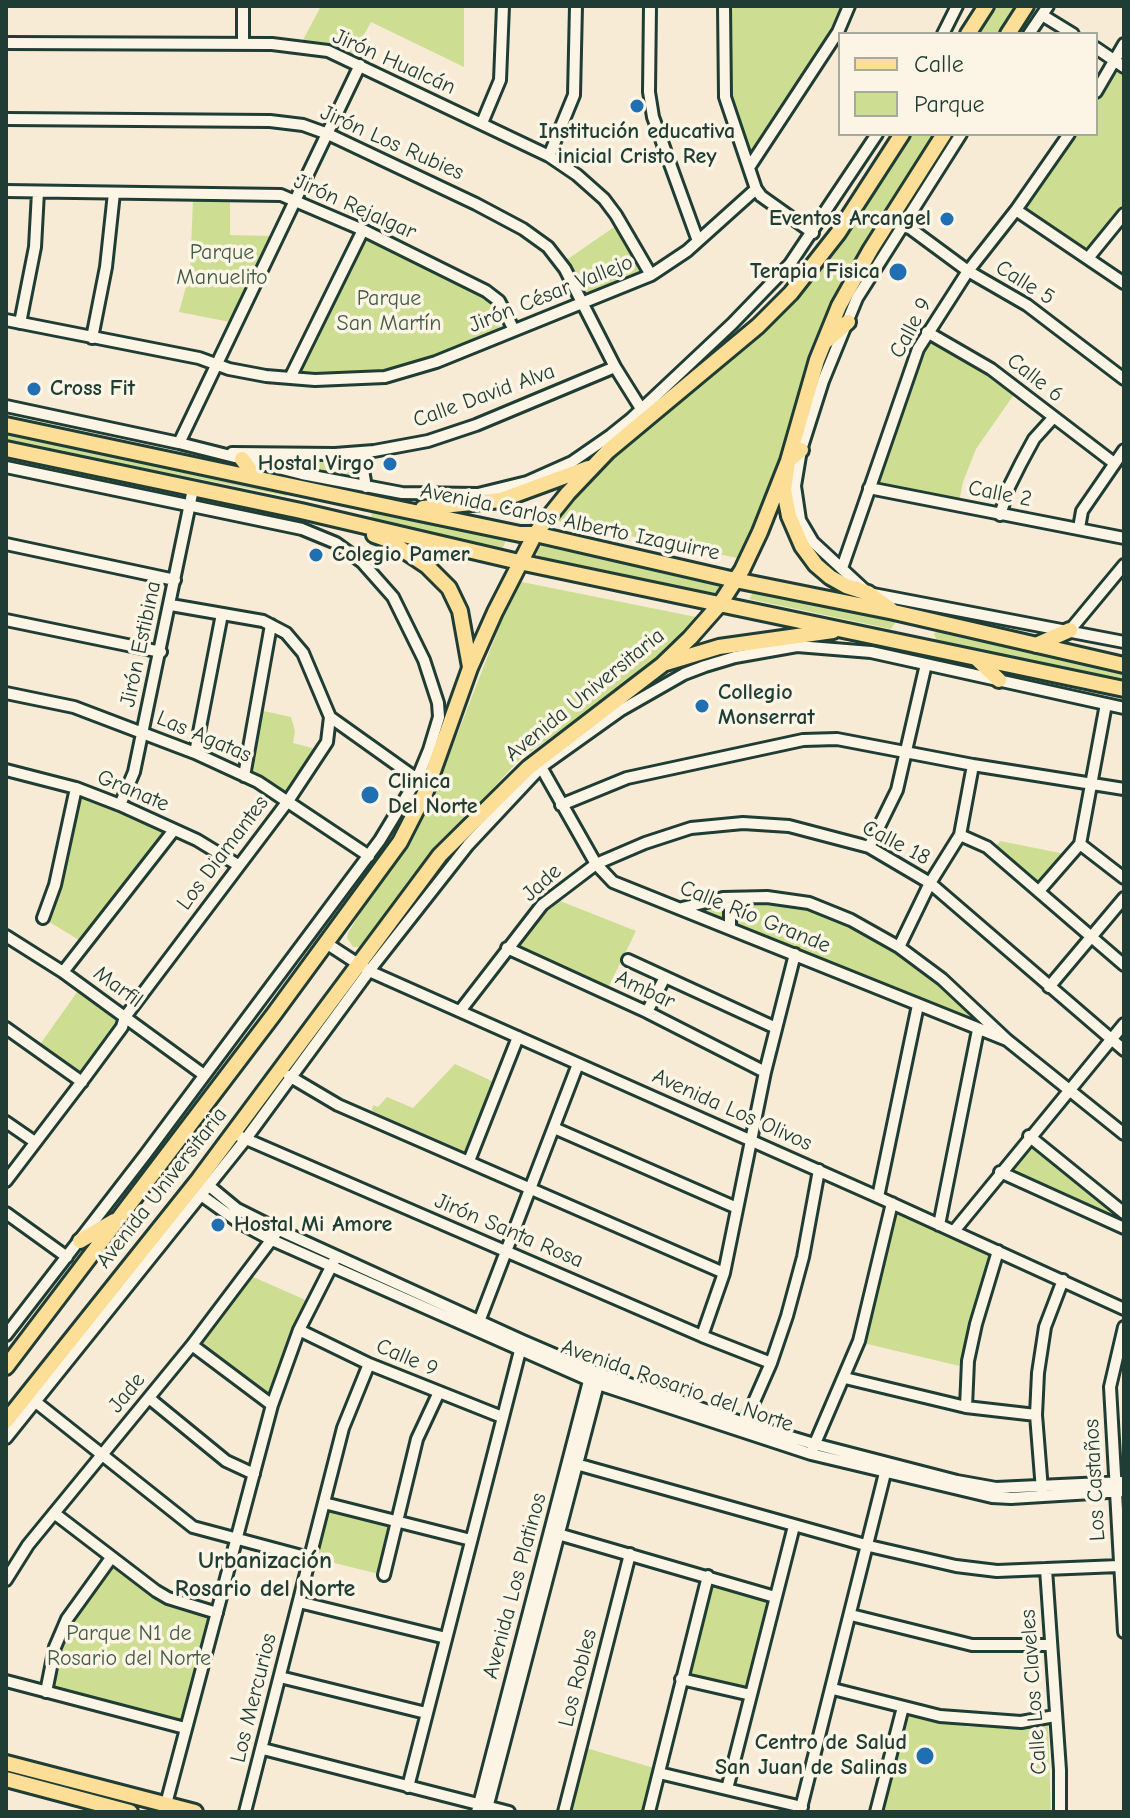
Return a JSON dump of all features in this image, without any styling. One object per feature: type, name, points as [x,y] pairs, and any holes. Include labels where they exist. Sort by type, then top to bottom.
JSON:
[{"type":"main road","points":[[969,32],[986,6]]},
{"type":"main road","points":[[1009,32],[1026,6]]},
{"type":"main road","name":"Avenida Universitaria","points":[[6,1367],[400,842],[414,818],[446,717],[535,534],[592,466],[644,414],[758,326],[791,293],[838,233],[901,136]]},
{"type":"main road","name":"Avenida Universitaria","points":[[6,1421],[32,1398],[239,1136],[363,968],[440,855],[528,768],[617,706],[690,638],[720,604],[760,532],[788,461],[822,345],[857,271],[943,136]]},
{"type":"main road","points":[[822,345],[848,322]]},
{"type":"main road","name":"Avenida Carlos Alberto Izaguirre","points":[[6,425],[520,534],[535,534],[1124,665]]},
{"type":"main road","points":[[6,449],[301,511],[519,562],[1124,689]]},
{"type":"main road","points":[[801,450],[788,461],[784,490],[789,516],[802,546],[830,577],[868,593],[897,613],[903,627],[895,639]]},
{"type":"main road","points":[[242,459],[256,478]]},
{"type":"main road","points":[[405,510],[501,500],[592,466]]},
{"type":"main road","points":[[301,511],[309,499],[306,489]]},
{"type":"main road","points":[[337,495],[328,508],[334,519],[388,540],[427,566],[449,588],[460,611],[470,668]]},
{"type":"main road","points":[[838,601],[868,593]]},
{"type":"main road","points":[[931,648],[926,636],[935,621]]},
{"type":"main road","points":[[662,665],[719,647],[846,629]]},
{"type":"main road","points":[[1036,645],[1070,630]]},
{"type":"main road","points":[[763,651],[776,640]]},
{"type":"main road","points":[[977,659],[999,680]]},
{"type":"main road","points":[[80,1241],[121,1217]]},
{"type":"main road","points":[[6,1763],[49,1790],[79,1804],[130,1812]]},
{"type":"main road","points":[[49,1790],[52,1775]]},
{"type":"main road","points":[[6,1779],[52,1775],[195,1812]]},
{"type":"street","points":[[243,6],[243,43]]},
{"type":"street","points":[[482,123],[500,80],[503,6]]},
{"type":"street","points":[[549,156],[574,95],[576,6]]},
{"type":"street","points":[[650,6],[649,92],[653,117],[698,241]]},
{"type":"street","points":[[724,6],[725,97],[756,189],[761,196],[813,233]]},
{"type":"street","points":[[750,166],[838,32],[849,6]]},
{"type":"street","points":[[944,32],[957,6]]},
{"type":"street","points":[[1030,32],[1045,11],[1071,32]]},
{"type":"street","name":"Jirón Hualcán","points":[[6,43],[243,43],[315,48],[360,65],[549,156],[604,199],[626,230],[651,275]]},
{"type":"street","points":[[1098,90],[1120,64],[1124,44]]},
{"type":"street","points":[[1098,49],[1120,64]]},
{"type":"street","points":[[6,406],[179,443],[360,65]]},
{"type":"street","name":"Jirón Los Rubies","points":[[6,119],[270,121],[303,125],[328,134],[476,204],[537,238],[560,261],[615,367],[644,414]]},
{"type":"street","name":"Avenida Universitaria","points":[[179,443],[366,487],[432,495],[478,494],[527,482],[572,462],[644,414],[790,264],[876,136]]},
{"type":"street","points":[[960,136],[857,298],[823,381],[801,450],[795,486],[800,520],[813,542],[868,593],[1124,642]]},
{"type":"street","name":"Calle 9","points":[[839,565],[918,349],[927,332],[1068,136]]},
{"type":"street","name":"Jirón César Vallejo","points":[[6,320],[199,358],[229,369],[290,378],[364,379],[404,374],[651,275],[698,241],[756,189]]},
{"type":"street","name":"Jirón Rejalgar","points":[[6,191],[281,195],[363,230],[486,291],[499,301],[514,330]]},
{"type":"street","points":[[20,323],[35,247],[38,192]]},
{"type":"street","points":[[92,338],[106,267],[114,193]]},
{"type":"street","points":[[1016,210],[1124,283]]},
{"type":"street","points":[[1089,257],[1124,214]]},
{"type":"street","name":"Calle 5","points":[[903,223],[968,271],[1027,305],[1124,379]]},
{"type":"street","points":[[290,378],[363,230]]},
{"type":"street","name":"Calle 6","points":[[927,332],[991,369],[1114,463]]},
{"type":"street","name":"Calle David Alva","points":[[221,454],[308,456],[360,453],[440,437],[615,367]]},
{"type":"street","points":[[1000,515],[1009,487],[1034,439],[1053,418]]},
{"type":"street","points":[[1079,528],[1082,511],[1124,450]]},
{"type":"street","points":[[360,453],[366,487]]},
{"type":"street","points":[[6,467],[302,529],[336,543],[383,583],[404,617],[446,717]]},
{"type":"street","name":"Calle 2","points":[[869,488],[1124,538]]},
{"type":"street","name":"Jirón Estibina","points":[[120,805],[134,772],[193,489]]},
{"type":"street","points":[[6,544],[175,580]]},
{"type":"street","points":[[1070,630],[1124,565]]},
{"type":"street","points":[[171,605],[263,621],[286,633],[303,653],[330,717],[417,779]]},
{"type":"street","points":[[195,753],[222,614]]},
{"type":"street","points":[[6,620],[161,652]]},
{"type":"street","points":[[244,776],[271,625]]},
{"type":"street","points":[[763,651],[797,646],[871,652],[1124,708]]},
{"type":"street","name":"Avenida Universitaria","points":[[363,968],[468,845],[541,767],[617,706],[705,666],[763,651]]},
{"type":"street","points":[[869,847],[897,790],[926,664]]},
{"type":"street","name":"Las Agatas","points":[[6,693],[74,707],[195,753],[288,801],[369,856]]},
{"type":"street","points":[[1039,891],[1080,844],[1106,704]]},
{"type":"street","name":"Los Diamantes","points":[[6,1181],[288,801],[327,742],[330,717]]},
{"type":"street","name":"Avenida Universitaria","points":[[6,1335],[369,856],[395,819],[446,717]]},
{"type":"street","points":[[561,805],[627,778],[803,740],[837,739],[1124,789]]},
{"type":"street","points":[[899,947],[930,883],[960,835],[973,765]]},
{"type":"street","name":"Calle Río Grande","points":[[541,767],[596,864],[613,882],[1007,1040]]},
{"type":"street","name":"Granate","points":[[6,770],[76,788],[120,805],[238,865]]},
{"type":"street","points":[[1108,787],[1124,798]]},
{"type":"street","points":[[43,918],[55,885],[76,788]]},
{"type":"street","name":"Calle 18","points":[[596,864],[691,828],[743,823],[789,826],[869,847],[930,883],[1124,1050]]},
{"type":"street","points":[[63,972],[174,830]]},
{"type":"street","points":[[960,835],[987,847],[1124,965]]},
{"type":"street","points":[[1080,844],[1124,878]]},
{"type":"street","name":"Jade","points":[[460,1011],[542,905],[596,864]]},
{"type":"street","points":[[682,908],[723,898],[767,897],[809,903],[851,920],[899,947],[942,979],[1007,1040],[1124,1134]]},
{"type":"street","points":[[723,898],[730,908],[730,927]]},
{"type":"street","points":[[1049,987],[1124,898]]},
{"type":"street","name":"Marfil","points":[[6,936],[63,972],[204,1075]]},
{"type":"street","name":"Avenida Los Olivos","points":[[326,943],[363,968],[1124,1309]]},
{"type":"street","name":"Ambar","points":[[507,948],[647,1012],[765,1072]]},
{"type":"street","points":[[702,1336],[724,1273],[765,1072],[795,954]]},
{"type":"street","points":[[628,960],[776,1028]]},
{"type":"street","points":[[647,1012],[665,977]]},
{"type":"street","points":[[878,1197],[918,1005]]},
{"type":"street","points":[[954,1231],[1124,1024]]},
{"type":"street","points":[[6,1028],[82,1082]]},
{"type":"street","points":[[939,1225],[978,1030]]},
{"type":"street","points":[[469,1161],[518,1037]]},
{"type":"street","points":[[477,1326],[578,1064]]},
{"type":"street","points":[[286,1074],[338,1105],[724,1273]]},
{"type":"street","points":[[6,1122],[35,1142]]},
{"type":"street","points":[[554,1128],[737,1208]]},
{"type":"street","name":"Avenida Universitaria","points":[[6,1438],[32,1398],[204,1190],[239,1136]]},
{"type":"street","name":"Jirón Santa Rosa","points":[[239,1136],[771,1363]]},
{"type":"street","points":[[1029,1136],[1124,1213]]},
{"type":"street","points":[[742,1427],[771,1363],[803,1257],[819,1170]]},
{"type":"street","points":[[1000,1172],[1124,1228]]},
{"type":"street","name":"Avenida Rosario del Norte","points":[[204,1190],[275,1235],[477,1326],[595,1377],[742,1427],[992,1497],[1120,1487]]},
{"type":"street","points":[[812,1449],[859,1341],[892,1203]]},
{"type":"street","points":[[6,1213],[67,1257]]},
{"type":"street","name":"Jade","points":[[6,1580],[28,1545],[192,1345],[275,1235]]},
{"type":"street","points":[[966,1407],[968,1361],[998,1251]]},
{"type":"street","points":[[166,1804],[272,1405],[299,1330],[334,1262]]},
{"type":"street","points":[[1042,1491],[1036,1415],[1038,1373],[1045,1327],[1063,1280]]},
{"type":"street","name":"Los Castaños","points":[[1124,1327],[1110,1387],[1120,1487],[1119,1566],[1124,1632]]},
{"type":"street","name":"Calle 9","points":[[299,1330],[369,1364],[502,1417]]},
{"type":"street","points":[[192,1345],[272,1405]]},
{"type":"street","points":[[408,1787],[521,1345]]},
{"type":"street","name":"Los Mercurios","points":[[245,1812],[343,1428],[369,1364]]},
{"type":"street","name":"Avenida Los Platinos","points":[[482,1809],[595,1377]]},
{"type":"street","points":[[845,1378],[966,1407],[1036,1415]]},
{"type":"street","points":[[384,1575],[417,1439],[439,1392]]},
{"type":"street","points":[[32,1398],[193,1527],[309,1558]]},
{"type":"street","points":[[149,1398],[219,1456],[254,1474]]},
{"type":"street","points":[[572,1463],[794,1526],[956,1566],[997,1571],[1119,1566]]},
{"type":"street","name":"Avenida Los Platinos","points":[[482,1809],[558,1534],[572,1463]]},
{"type":"street","points":[[659,1773],[801,1809],[887,1468]]},
{"type":"street","points":[[324,1503],[471,1540]]},
{"type":"street","points":[[54,1513],[168,1598],[217,1613]]},
{"type":"street","points":[[727,1789],[794,1526]]},
{"type":"street","points":[[558,1534],[775,1597]]},
{"type":"street","name":"Los Robles","points":[[564,1812],[630,1554]]},
{"type":"street","points":[[46,1692],[55,1647],[67,1619],[111,1558]]},
{"type":"street","name":"Calle Los Claveles","points":[[1046,1569],[1060,1770],[1060,1812]]},
{"type":"street","points":[[649,1812],[708,1576]]},
{"type":"street","points":[[299,1602],[446,1638]]},
{"type":"street","points":[[851,1615],[972,1645],[1051,1645]]},
{"type":"street","points":[[280,1677],[426,1713]]},
{"type":"street","points":[[681,1679],[751,1695]]},
{"type":"street","points":[[6,1681],[185,1728]]},
{"type":"street","points":[[833,1689],[940,1716],[981,1721],[1021,1722],[1055,1716]]},
{"type":"street","points":[[876,1812],[903,1707]]},
{"type":"street","points":[[263,1749],[482,1809],[509,1812]]},
{"type":"green space","points":[[321,6],[464,6],[464,67],[371,22],[352,56],[330,46],[302,42]]},
{"type":"green space","points":[[729,6],[844,6],[837,22],[755,149],[750,150],[730,96]]},
{"type":"green space","points":[[993,6],[1021,6],[1004,32],[975,32]]},
{"type":"green space","points":[[1116,67],[1124,72],[1124,209],[1088,253],[1021,210],[1076,136],[1098,136],[1098,97]]},
{"type":"green space","points":[[906,136],[937,136],[810,369],[742,559],[552,520],[594,471],[757,334]]},
{"type":"green space","name":"Parque Manuelito","points":[[193,200],[230,200],[230,235],[271,236],[230,322],[179,312],[190,272]]},
{"type":"green space","points":[[617,225],[644,272],[585,297],[565,261]]},
{"type":"green space","name":"Parque San Martín","points":[[365,237],[491,301],[501,315],[499,330],[403,366],[350,374],[304,373],[300,367],[359,241]]},
{"type":"green space","points":[[929,338],[987,372],[1015,393],[976,449],[959,502],[875,485]]},
{"type":"green space","points":[[6,432],[288,492],[287,496],[6,441]]},
{"type":"green space","points":[[252,456],[318,460],[358,457],[362,483]]},
{"type":"green space","points":[[372,510],[507,539],[502,549],[371,521]]},
{"type":"green space","points":[[541,546],[716,583],[720,591],[713,595],[539,559],[536,552]]},
{"type":"green space","points":[[517,581],[701,618],[665,657],[520,759],[407,882],[363,947],[353,947],[347,938],[348,933],[436,789]]},
{"type":"green space","points":[[754,591],[893,618],[895,623],[891,629],[749,599]]},
{"type":"green space","points":[[938,629],[1124,670],[1124,683],[937,641],[934,634]]},
{"type":"green space","points":[[259,710],[291,717],[295,731],[293,743],[320,750],[287,793],[247,771]]},
{"type":"green space","points":[[79,795],[164,833],[79,940],[46,920]]},
{"type":"green space","points":[[1000,841],[1065,854],[1038,886],[995,848]]},
{"type":"green space","points":[[555,899],[636,931],[607,990],[513,947]]},
{"type":"green space","points":[[767,900],[812,909],[849,924],[896,952],[939,981],[981,1028],[694,910],[728,901]]},
{"type":"green space","points":[[77,992],[115,1019],[116,1024],[82,1071],[76,1071],[39,1046]]},
{"type":"green space","points":[[455,1064],[494,1082],[466,1152],[372,1111],[373,1105],[378,1107],[387,1097],[413,1108]]},
{"type":"green space","points":[[1030,1141],[1124,1216],[1124,1226],[1004,1171]]},
{"type":"green space","points":[[897,1212],[991,1252],[993,1256],[978,1295],[964,1367],[863,1343],[890,1216]]},
{"type":"green space","points":[[251,1276],[308,1301],[278,1364],[268,1398],[200,1347]]},
{"type":"green space","points":[[326,1510],[390,1526],[379,1574],[314,1558]]},
{"type":"green space","name":"Parque N1 de Rosario del Norte","points":[[113,1565],[144,1586],[212,1617],[183,1721],[53,1689],[72,1625]]},
{"type":"green space","points":[[708,1584],[769,1603],[748,1689],[686,1676]]},
{"type":"green space","points":[[906,1715],[969,1727],[1048,1724],[1051,1812],[882,1812]]},
{"type":"green space","points":[[586,1748],[654,1768],[643,1812],[569,1812]]},
{"type":"place","name":"Institución educativa inicial Cristo Rey","points":[[637,106]]},
{"type":"place","name":"Eventos Arcangel","points":[[947,219]]},
{"type":"place","name":"Terapia Fisica","points":[[898,272]]},
{"type":"place","name":"Cross Fit","points":[[34,389]]},
{"type":"place","name":"Hostal Virgo","points":[[390,464]]},
{"type":"place","name":"Colegio Pamer","points":[[316,555]]},
{"type":"place","name":"Collegio Monserrat","points":[[702,706]]},
{"type":"place","name":"Clinica Del Norte","points":[[370,795]]},
{"type":"place","name":"Hostal Mi Amore","points":[[218,1225]]},
{"type":"place","name":"Centro de Salud San Juan de Salinas","points":[[925,1756]]},
{"type":"district","name":"Urbanización Rosario del Norte","points":[[265,1575]]}]
